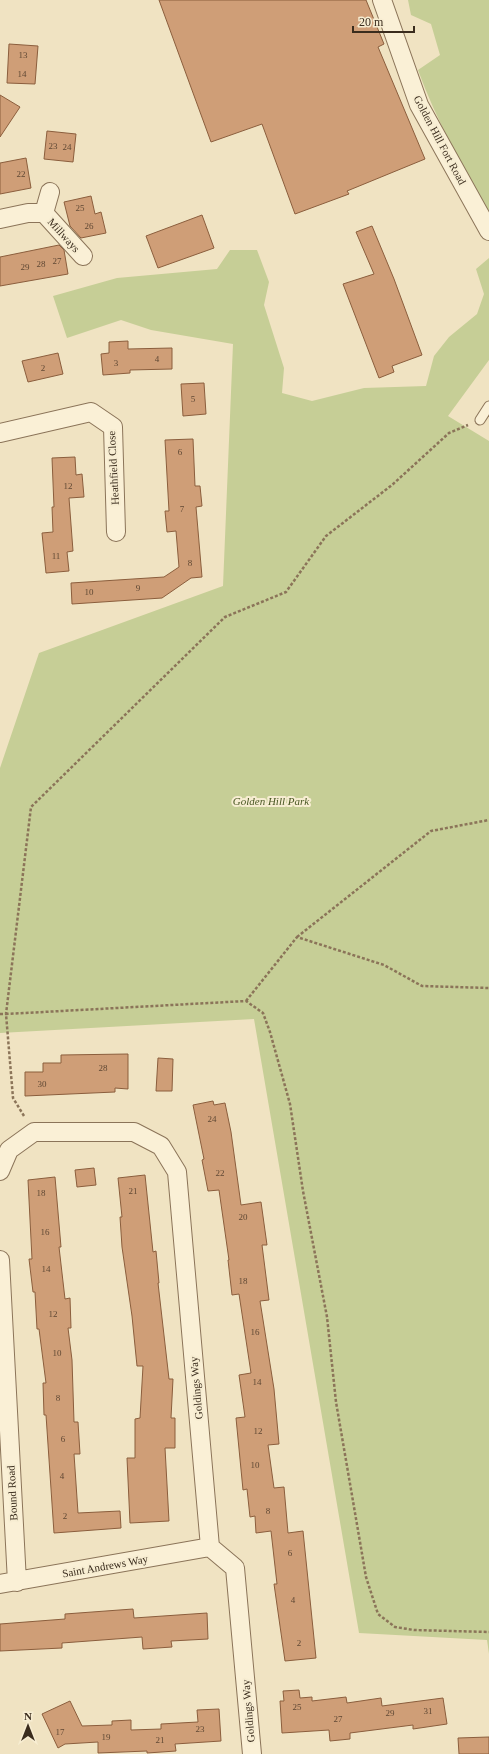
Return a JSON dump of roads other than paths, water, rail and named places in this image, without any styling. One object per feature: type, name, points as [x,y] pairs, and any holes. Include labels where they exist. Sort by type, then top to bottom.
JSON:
[{"type":"street","name":"Golden Hill Fort Road","points":[[382,0],[419,105],[489,231]]},
{"type":"street","name":"Millways","points":[[44,213],[50,192]]},
{"type":"street","name":"Millways","points":[[0,219],[28,213],[44,213],[83,256]]},
{"type":"street","name":"Heathfield Close","points":[[0,433],[91,412],[113,427],[116,532]]},
{"type":"street","name":"Goldings Way","points":[[0,1171],[9,1150],[34,1132],[134,1132],[161,1146],[177,1172],[210,1547],[235,1568],[252,1754]]},
{"type":"street","name":"Bound Road","points":[[0,1260],[8,1583]]},
{"type":"street","name":"Saint Andrews Way","points":[[8,1583],[210,1547]]},
{"type":"lane","points":[[480,420],[489,406]]},
{"type":"park label","name":"Golden Hill Park","points":[[271,801]]}]
